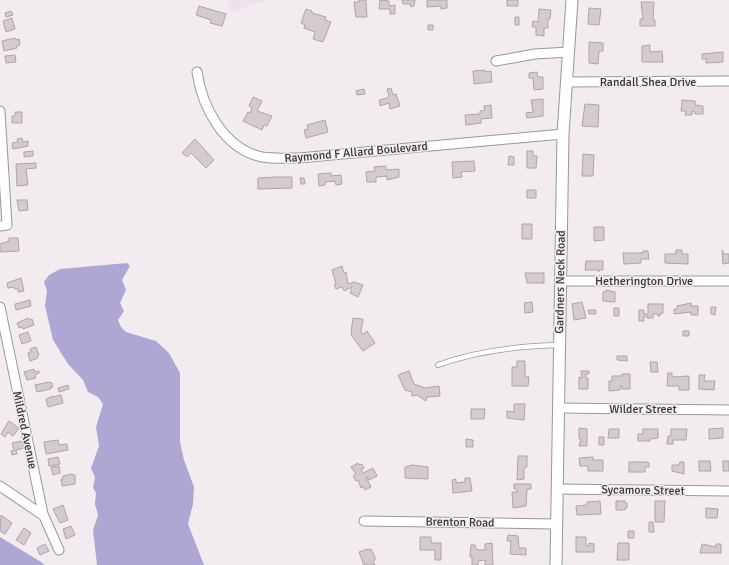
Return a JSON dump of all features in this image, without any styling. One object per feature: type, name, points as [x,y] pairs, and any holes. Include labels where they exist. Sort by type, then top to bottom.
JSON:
[{"type":"street","name":"Gardners Neck Road","points":[[556,565],[563,134],[572,0]]},
{"type":"street","points":[[496,61],[535,54],[569,52]]},
{"type":"street","name":"Raymond F Allard Boulevard","points":[[197,72],[202,92],[223,134],[234,143],[260,156],[299,158],[563,134]]},
{"type":"street","name":"Randall Shea Drive","points":[[566,82],[729,81]]},
{"type":"street","points":[[0,111],[3,226]]},
{"type":"street","name":"Hetherington Drive","points":[[560,281],[729,281]]},
{"type":"street","name":"Mildred Avenue","points":[[0,307],[44,516],[59,550]]},
{"type":"street","name":"Wilder Street","points":[[558,408],[729,410]]},
{"type":"street","points":[[0,486],[44,516]]},
{"type":"street","name":"Sycamore Street","points":[[557,489],[729,491]]},
{"type":"street","name":"Brenton Road","points":[[364,521],[556,524]]},
{"type":"lane","points":[[438,365],[464,356],[510,349],[559,345]]},
{"type":"shaded area","points":[[227,0],[265,0],[232,13]]},
{"type":"shaded area","points":[[127,263],[130,266],[122,280],[126,290],[120,303],[124,311],[118,320],[121,327],[126,332],[156,341],[169,353],[180,373],[180,442],[184,460],[194,487],[193,504],[188,524],[204,565],[97,565],[93,530],[98,515],[95,504],[96,493],[93,488],[95,477],[91,468],[99,446],[96,427],[103,404],[98,397],[88,392],[83,380],[68,364],[53,340],[45,306],[47,291],[44,282],[49,275],[60,269]]},
{"type":"shaded area","points":[[0,537],[41,562],[45,565],[0,565]]},
{"type":"building","points":[[359,0],[366,0],[367,17],[356,17],[354,2],[359,2]]},
{"type":"building","points":[[380,0],[389,1],[389,6],[395,5],[395,14],[390,14],[390,9],[379,9]]},
{"type":"building","points":[[402,0],[415,0],[414,6],[411,7],[410,4],[403,4]]},
{"type":"building","points":[[427,0],[447,0],[447,8],[441,9],[441,6],[427,7]]},
{"type":"building","points":[[507,0],[518,0],[518,6],[507,6]]},
{"type":"building","points":[[641,2],[654,2],[653,20],[655,20],[655,26],[640,26],[640,19],[643,19]]},
{"type":"building","points":[[199,6],[226,14],[222,26],[210,23],[211,20],[196,15]]},
{"type":"building","points":[[589,8],[601,9],[599,25],[588,24]]},
{"type":"building","points":[[306,9],[312,11],[312,13],[326,17],[325,20],[331,22],[323,42],[313,39],[315,32],[304,28],[305,25],[301,23]]},
{"type":"building","points":[[539,9],[551,10],[550,19],[548,19],[548,28],[544,28],[544,36],[536,35],[536,27],[532,27],[533,21],[538,22]]},
{"type":"building","points":[[11,11],[13,15],[6,17],[5,13]]},
{"type":"building","points":[[515,17],[519,17],[519,25],[515,25]]},
{"type":"building","points":[[12,18],[15,29],[6,32],[3,21]]},
{"type":"building","points":[[428,25],[433,25],[433,30],[428,30]]},
{"type":"building","points":[[15,38],[16,40],[19,39],[20,45],[17,46],[17,48],[4,51],[2,41]]},
{"type":"building","points":[[589,42],[603,43],[603,51],[599,51],[598,64],[589,63]]},
{"type":"building","points":[[650,45],[650,52],[662,51],[663,62],[642,62],[642,46]]},
{"type":"building","points":[[723,52],[723,62],[706,63],[706,59],[702,59],[702,54]]},
{"type":"building","points":[[15,55],[16,62],[6,63],[5,56]]},
{"type":"building","points":[[485,70],[485,72],[491,71],[492,82],[474,84],[473,71]]},
{"type":"building","points":[[537,72],[538,77],[543,77],[543,89],[534,90],[533,78],[529,78],[529,73]]},
{"type":"building","points":[[391,88],[393,95],[396,94],[400,106],[390,109],[389,103],[380,106],[379,100],[389,96],[387,89]]},
{"type":"building","points":[[364,89],[365,94],[357,95],[356,91]]},
{"type":"building","points":[[253,97],[262,101],[257,111],[272,116],[267,126],[264,125],[262,130],[243,121],[248,112],[250,113],[252,108],[249,106]]},
{"type":"building","points":[[543,99],[543,116],[527,118],[526,113],[533,112],[531,100]]},
{"type":"building","points":[[682,100],[695,101],[695,105],[703,106],[703,114],[695,114],[695,112],[692,111],[692,115],[685,115],[686,111],[681,111]]},
{"type":"building","points":[[585,104],[599,105],[598,127],[582,126]]},
{"type":"building","points":[[491,105],[492,118],[481,119],[481,123],[466,125],[465,115],[480,114],[480,111],[485,110],[484,106]]},
{"type":"building","points":[[15,112],[22,112],[22,123],[12,123],[12,116],[15,116]]},
{"type":"building","points":[[325,120],[328,132],[306,138],[304,130],[308,129],[307,125]]},
{"type":"building","points":[[22,138],[23,142],[28,141],[28,146],[13,149],[12,143],[18,142],[17,139]]},
{"type":"building","points":[[195,139],[214,160],[206,168],[191,153],[187,157],[182,153]]},
{"type":"building","points":[[33,151],[33,156],[24,157],[24,152]]},
{"type":"building","points":[[527,151],[533,151],[533,156],[537,156],[536,168],[527,168]]},
{"type":"building","points":[[583,154],[594,155],[593,176],[582,176]]},
{"type":"building","points":[[509,156],[514,157],[514,165],[508,165]]},
{"type":"building","points":[[474,161],[475,171],[461,172],[462,177],[453,178],[452,162]]},
{"type":"building","points":[[36,163],[36,168],[26,169],[28,185],[17,186],[16,164]]},
{"type":"building","points":[[386,166],[386,170],[399,169],[399,177],[387,180],[387,176],[376,177],[376,182],[367,182],[366,172],[375,171],[374,167]]},
{"type":"building","points":[[331,173],[331,176],[341,175],[342,184],[336,185],[335,181],[325,182],[325,185],[319,186],[318,174]]},
{"type":"building","points":[[292,177],[292,188],[258,189],[258,178]]},
{"type":"building","points":[[300,178],[304,178],[305,184],[301,184]]},
{"type":"building","points":[[527,190],[536,190],[536,198],[527,198]]},
{"type":"building","points":[[17,200],[27,200],[28,210],[19,211]]},
{"type":"building","points":[[522,224],[532,224],[532,239],[522,239]]},
{"type":"building","points":[[594,227],[604,227],[604,240],[594,241]]},
{"type":"building","points":[[9,238],[18,238],[19,251],[0,252],[0,244],[9,241]]},
{"type":"building","points":[[676,250],[682,250],[682,254],[688,254],[688,264],[665,263],[665,254],[676,254]]},
{"type":"building","points":[[722,250],[724,254],[729,254],[729,263],[723,264]]},
{"type":"building","points":[[643,251],[648,251],[649,259],[641,259],[641,263],[624,264],[623,253],[643,253]]},
{"type":"building","points":[[586,261],[603,261],[603,270],[599,270],[599,272],[597,270],[585,270]]},
{"type":"building","points":[[342,266],[344,273],[346,272],[348,284],[354,282],[363,285],[358,297],[350,293],[352,287],[344,291],[342,287],[336,289],[332,270]]},
{"type":"building","points":[[525,273],[544,273],[544,283],[527,283]]},
{"type":"building","points":[[21,278],[24,291],[18,292],[18,289],[15,289],[14,287],[8,288],[7,283]]},
{"type":"building","points":[[606,290],[615,292],[615,302],[603,301],[603,292],[606,292]]},
{"type":"building","points":[[30,300],[31,306],[16,310],[15,304]]},
{"type":"building","points":[[532,302],[533,312],[525,313],[524,303]]},
{"type":"building","points":[[582,302],[586,318],[574,320],[572,304]]},
{"type":"building","points":[[691,303],[691,306],[698,306],[698,315],[691,315],[691,312],[674,314],[674,309],[677,309],[677,306]]},
{"type":"building","points":[[648,304],[663,304],[663,313],[660,314],[660,316],[658,316],[658,314],[653,314],[653,318],[647,318],[647,316],[644,316],[644,321],[639,321],[639,310],[644,310],[644,314],[648,314]]},
{"type":"building","points":[[711,307],[716,307],[715,315],[711,314]]},
{"type":"building","points":[[614,308],[619,308],[619,316],[614,316]]},
{"type":"building","points":[[588,310],[596,310],[596,314],[589,314]]},
{"type":"building","points":[[28,318],[29,320],[32,319],[34,325],[23,329],[22,327],[19,328],[17,323]]},
{"type":"building","points":[[353,318],[363,319],[361,332],[363,334],[367,331],[375,343],[363,351],[351,335]]},
{"type":"building","points":[[683,331],[689,331],[689,336],[683,336]]},
{"type":"building","points":[[28,332],[31,341],[22,344],[19,335]]},
{"type":"building","points":[[36,347],[39,355],[37,356],[38,358],[30,361],[28,353],[31,352],[30,349]]},
{"type":"building","points":[[617,356],[627,356],[627,361],[617,360]]},
{"type":"building","points":[[517,361],[525,361],[525,377],[529,377],[528,386],[512,386],[512,367],[517,367]]},
{"type":"building","points":[[650,362],[657,362],[658,372],[651,372]]},
{"type":"building","points":[[34,369],[34,372],[39,371],[39,373],[35,375],[36,378],[27,380],[24,372]]},
{"type":"building","points":[[409,371],[414,384],[425,388],[439,386],[440,396],[427,397],[426,401],[417,395],[412,396],[412,392],[405,390],[398,375]]},
{"type":"building","points":[[581,371],[589,371],[589,374],[586,374],[586,378],[588,378],[588,389],[579,389],[579,377],[582,378]]},
{"type":"building","points":[[668,373],[672,373],[672,377],[689,376],[689,390],[679,390],[679,386],[667,386]]},
{"type":"building","points":[[622,374],[630,374],[630,389],[622,389],[622,386],[620,386],[620,390],[609,391],[609,381],[612,381],[612,376],[622,376]]},
{"type":"building","points":[[699,375],[705,375],[704,381],[715,381],[714,390],[699,389]]},
{"type":"building","points":[[49,382],[52,383],[53,387],[50,387],[51,389],[37,392],[35,385]]},
{"type":"building","points":[[68,385],[69,389],[59,392],[58,388]]},
{"type":"building","points":[[61,395],[63,403],[48,407],[46,399]]},
{"type":"building","points":[[514,404],[525,404],[524,420],[507,418],[507,411],[514,412]]},
{"type":"building","points":[[471,409],[485,409],[484,419],[471,419]]},
{"type":"building","points":[[9,421],[19,428],[13,436],[8,432],[5,437],[1,434]]},
{"type":"building","points":[[579,428],[587,429],[587,446],[579,446],[581,439],[579,439]]},
{"type":"building","points":[[723,428],[723,438],[709,439],[709,429]]},
{"type":"building","points":[[609,429],[619,429],[619,438],[608,438]]},
{"type":"building","points":[[643,429],[658,429],[658,438],[650,439],[650,441],[638,441],[638,434],[643,434]]},
{"type":"building","points":[[671,429],[687,429],[686,440],[673,440],[673,444],[667,444],[668,436],[671,436]]},
{"type":"building","points":[[599,437],[604,437],[604,445],[599,445]]},
{"type":"building","points":[[466,439],[473,440],[473,447],[466,447]]},
{"type":"building","points":[[58,440],[59,445],[67,444],[68,450],[46,454],[44,442]]},
{"type":"building","points":[[22,441],[24,448],[16,450],[17,454],[12,455],[11,451],[14,450],[12,443]]},
{"type":"building","points":[[518,456],[527,456],[527,467],[524,468],[524,479],[517,480]]},
{"type":"building","points":[[58,457],[60,464],[49,466],[48,459]]},
{"type":"building","points":[[593,457],[593,460],[603,460],[603,471],[588,471],[588,466],[580,466],[579,458]]},
{"type":"building","points":[[699,461],[710,461],[711,471],[699,471]]},
{"type":"building","points":[[723,461],[729,461],[729,471],[723,471]]},
{"type":"building","points":[[629,462],[646,462],[649,463],[649,467],[645,467],[645,472],[629,472]]},
{"type":"building","points":[[680,462],[684,462],[684,474],[672,471],[672,465],[679,465]]},
{"type":"building","points":[[358,463],[359,465],[362,464],[364,468],[361,469],[363,473],[373,468],[377,476],[369,480],[366,477],[371,487],[365,490],[363,487],[361,488],[358,480],[356,481],[353,476],[356,474],[351,467]]},
{"type":"building","points":[[412,465],[428,467],[428,479],[405,478],[405,467]]},
{"type":"building","points":[[59,466],[60,473],[53,475],[51,467]]},
{"type":"building","points":[[70,474],[75,475],[75,484],[62,486],[61,479],[63,479],[63,476]]},
{"type":"building","points":[[465,478],[470,478],[472,491],[453,493],[452,480],[456,479],[456,483],[465,482]]},
{"type":"building","points":[[514,484],[531,484],[531,489],[527,489],[526,506],[513,508],[512,492],[517,492],[517,489],[514,489]]},
{"type":"building","points":[[600,501],[601,514],[577,515],[576,506],[587,505],[587,502]]},
{"type":"building","points":[[616,501],[625,501],[625,503],[627,503],[627,508],[625,508],[625,510],[616,510]]},
{"type":"building","points":[[655,501],[665,501],[664,522],[655,522]]},
{"type":"building","points":[[63,505],[68,520],[60,523],[53,509]]},
{"type":"building","points":[[706,508],[718,509],[717,518],[706,518]]},
{"type":"building","points":[[1,515],[12,523],[5,534],[0,531]]},
{"type":"building","points":[[649,522],[653,522],[654,532],[649,532]]},
{"type":"building","points":[[71,526],[75,535],[66,539],[63,529]]},
{"type":"building","points":[[24,528],[31,533],[24,545],[16,540]]},
{"type":"building","points":[[628,531],[634,531],[634,538],[628,538]]},
{"type":"building","points":[[508,535],[518,536],[519,548],[526,548],[526,555],[510,554],[511,541],[507,541]]},
{"type":"building","points":[[420,537],[431,537],[431,543],[441,543],[441,560],[435,560],[435,550],[420,550]]},
{"type":"building","points":[[576,537],[586,537],[586,546],[589,546],[589,543],[594,544],[594,552],[576,552]]},
{"type":"building","points":[[492,543],[493,565],[485,565],[485,560],[478,561],[478,565],[472,565],[472,557],[470,557],[471,545],[475,545],[476,549],[485,550],[485,544]]},
{"type":"building","points":[[618,543],[629,543],[629,560],[617,560]]},
{"type":"building","points":[[45,544],[49,551],[40,555],[37,548]]},
{"type":"building","points":[[702,544],[716,547],[716,544],[721,544],[721,553],[700,553]]},
{"type":"building","points":[[371,549],[375,557],[375,560],[373,561],[375,565],[364,565],[359,552]]}]
